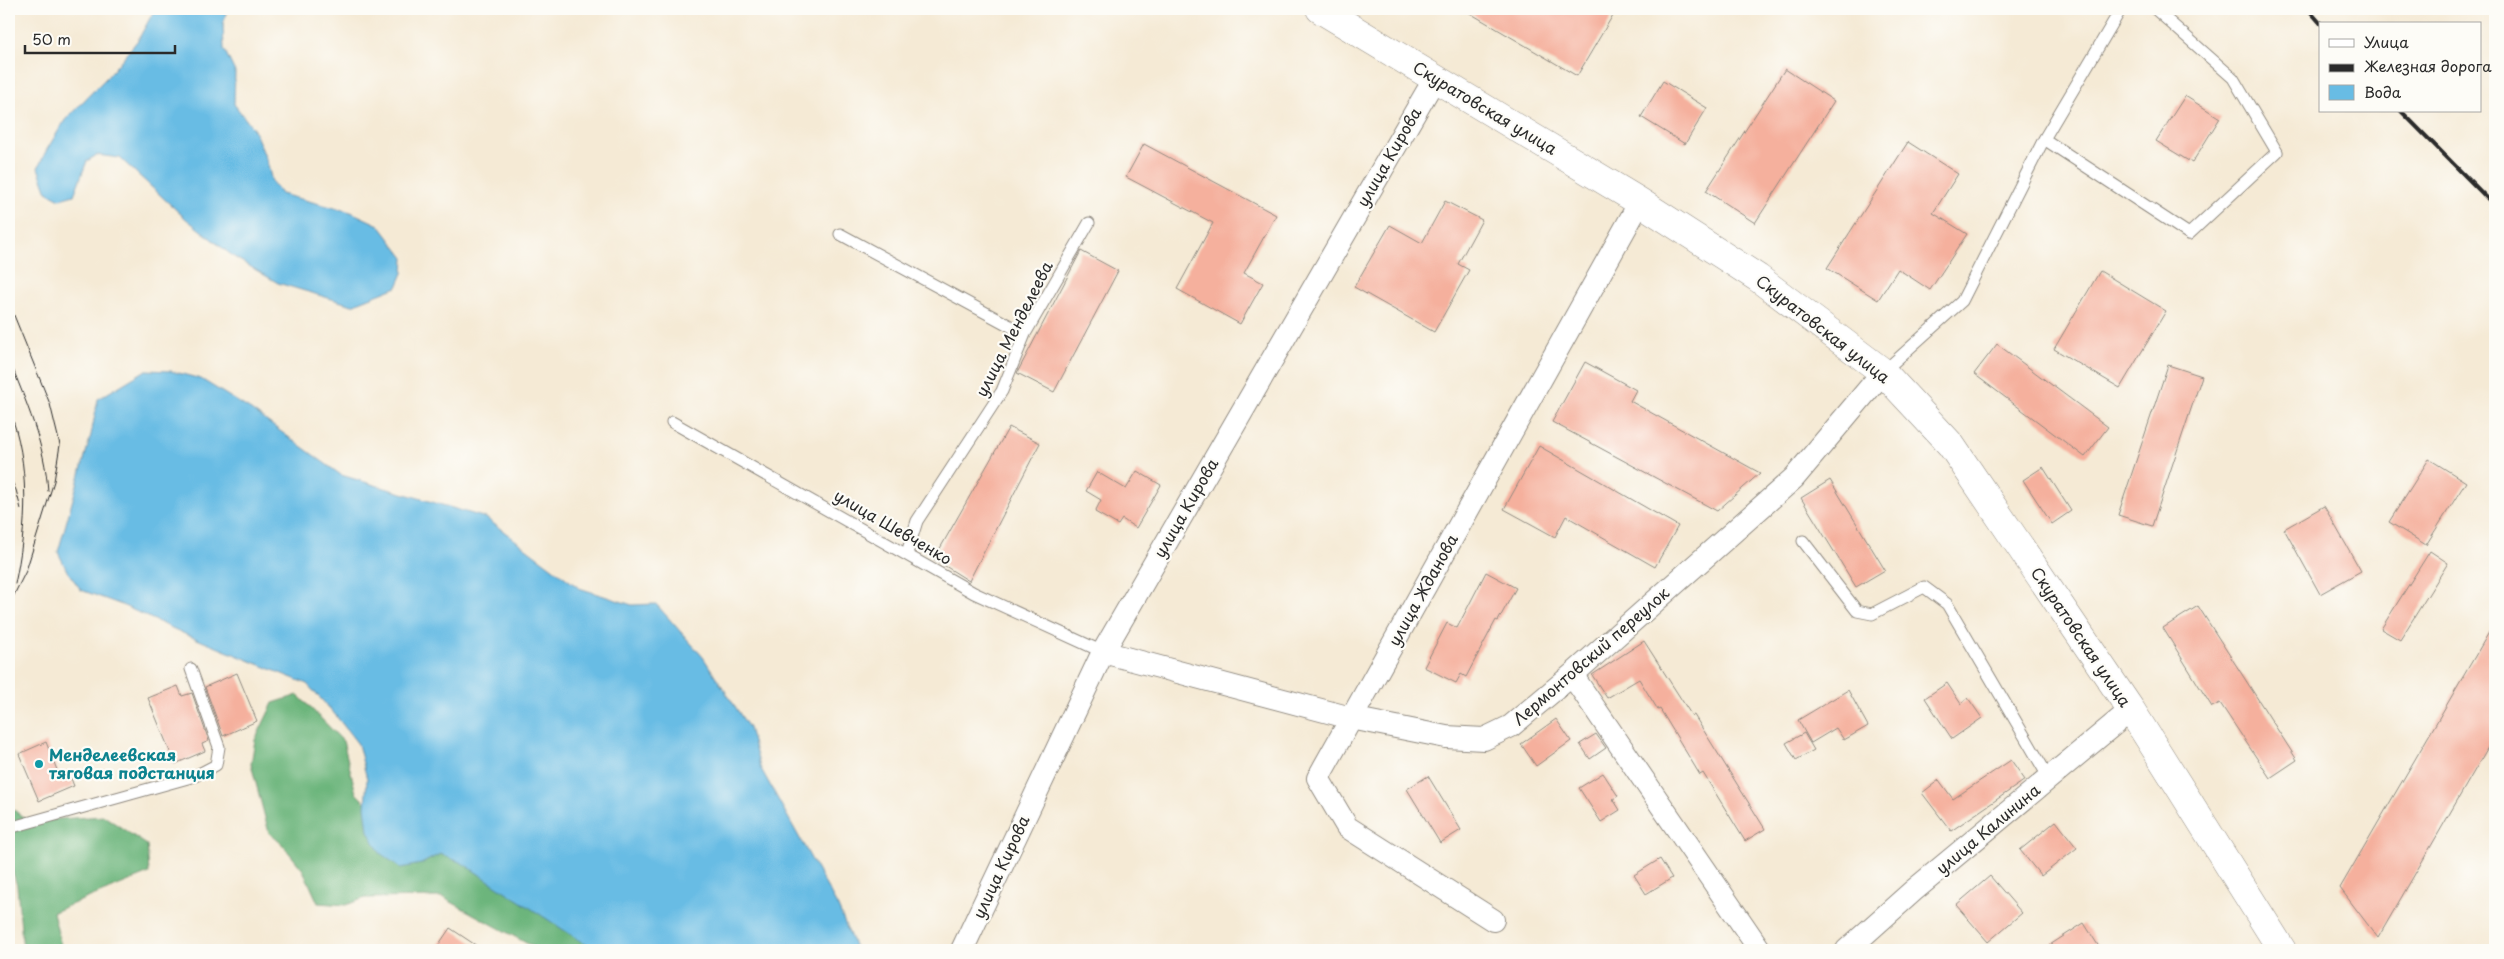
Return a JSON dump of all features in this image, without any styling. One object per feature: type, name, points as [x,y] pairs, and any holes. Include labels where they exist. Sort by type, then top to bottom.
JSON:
[{"type":"street","name":"Скуратовская улица","points":[[1320,9],[1640,202],[1758,278],[1883,372],[1950,445],[2131,710],[2282,950]]},
{"type":"street","name":"улица Кирова","points":[[962,950],[1103,652],[1435,78]]},
{"type":"street","name":"улица Жданова","points":[[1492,920],[1347,827],[1318,778],[1640,202]]},
{"type":"street","name":"Лермонтовский переулок","points":[[1103,652],[1351,718],[1446,737],[1484,739],[1510,726],[1572,675],[1794,478],[1883,372]]},
{"type":"street","points":[[1572,675],[1760,950]]},
{"type":"street","name":"улица Калинина","points":[[1847,950],[1913,891],[2131,710]]},
{"type":"lane","points":[[1883,372],[1962,301],[2044,139],[2121,9]]},
{"type":"lane","points":[[2044,139],[2189,234],[2277,152],[2233,78],[2155,9]]},
{"type":"lane","name":"улица Менделеева","points":[[907,553],[917,521],[1002,391],[1025,334],[1089,223]]},
{"type":"lane","points":[[840,234],[1025,334]]},
{"type":"lane","name":"улица Шевченко","points":[[672,422],[907,553],[974,593],[1103,652]]},
{"type":"lane","points":[[1802,541],[1857,611],[1872,614],[1924,587],[1947,604],[2049,778]]},
{"type":"lane","points":[[9,828],[195,776],[216,765],[219,747],[190,669]]},
{"type":"green space","points":[[298,695],[343,741],[356,793],[380,817],[622,950],[539,950],[442,897],[365,898],[346,905],[318,903],[303,870],[281,843],[269,833],[251,764],[255,740],[273,703]]},
{"type":"green space","points":[[9,806],[28,821],[104,816],[147,845],[149,873],[53,912],[62,950],[23,950],[17,886],[9,859]]},
{"type":"water","points":[[155,9],[227,9],[223,25],[224,49],[235,72],[234,104],[254,130],[267,161],[272,182],[281,194],[351,212],[379,225],[404,258],[403,273],[397,287],[352,305],[278,283],[234,257],[185,218],[120,158],[97,155],[87,161],[74,195],[60,199],[47,192],[38,168],[46,151],[65,120],[109,75],[138,40]]},
{"type":"water","points":[[146,370],[171,371],[201,379],[251,410],[341,475],[486,518],[579,588],[632,605],[656,604],[703,657],[749,728],[760,767],[838,907],[856,950],[594,950],[462,863],[440,854],[421,864],[401,868],[380,853],[368,831],[365,807],[367,779],[358,744],[333,712],[307,684],[187,635],[122,605],[81,590],[67,571],[58,552],[91,435],[98,399]]},
{"type":"building","points":[[1463,9],[1602,9],[1613,15],[1577,76]]},
{"type":"building","points":[[1785,69],[1834,101],[1755,223],[1706,191]]},
{"type":"building","points":[[1663,81],[1707,108],[1685,144],[1641,117]]},
{"type":"building","points":[[2185,96],[2220,118],[2192,163],[2156,141]]},
{"type":"building","points":[[1908,142],[1958,174],[1933,213],[1967,234],[1930,290],[1898,269],[1878,300],[1827,268]]},
{"type":"building","points":[[1144,144],[1276,215],[1244,273],[1263,283],[1240,324],[1177,289],[1213,223],[1126,177]]},
{"type":"building","points":[[1445,201],[1482,220],[1458,264],[1469,270],[1434,332],[1354,287],[1390,225],[1422,243]]},
{"type":"building","points":[[1081,251],[1118,271],[1054,392],[1017,373]]},
{"type":"building","points":[[2100,271],[2166,311],[2120,388],[2054,349]]},
{"type":"building","points":[[1997,344],[2108,427],[2085,457],[1974,374]]},
{"type":"building","points":[[1585,362],[1636,390],[1630,401],[1760,473],[1717,511],[1552,422]]},
{"type":"building","points":[[2168,365],[2202,376],[2152,526],[2118,515]]},
{"type":"building","points":[[1009,427],[1040,443],[969,581],[934,559]]},
{"type":"building","points":[[1539,446],[1678,526],[1655,567],[1566,516],[1555,537],[1504,509]]},
{"type":"building","points":[[2429,459],[2466,482],[2426,545],[2389,522]]},
{"type":"building","points":[[2043,467],[2071,511],[2052,524],[2023,480]]},
{"type":"building","points":[[1137,471],[1161,485],[1136,528],[1122,519],[1118,525],[1095,512],[1101,500],[1086,491],[1097,472],[1126,489]]},
{"type":"building","points":[[1830,480],[1885,570],[1856,587],[1801,498]]},
{"type":"building","points":[[2324,506],[2361,571],[2320,594],[2284,529]]},
{"type":"building","points":[[2430,551],[2448,563],[2400,640],[2381,629]]},
{"type":"building","points":[[1486,572],[1516,588],[1498,621],[1496,620],[1466,677],[1461,674],[1456,683],[1424,667],[1447,623],[1457,628]]},
{"type":"building","points":[[2198,606],[2297,760],[2270,778],[2220,703],[2212,707],[2163,628]]},
{"type":"building","points":[[2495,622],[2495,735],[2378,938],[2340,888]]},
{"type":"building","points":[[1644,641],[1692,716],[1694,715],[1765,829],[1745,841],[1703,773],[1700,775],[1660,709],[1658,710],[1639,679],[1607,698],[1592,675]]},
{"type":"building","points":[[237,673],[257,721],[223,736],[205,687]]},
{"type":"building","points":[[1947,683],[1961,704],[1968,698],[1982,718],[1952,739],[1925,698]]},
{"type":"building","points":[[178,686],[182,696],[192,693],[209,741],[202,744],[205,751],[175,764],[148,698]]},
{"type":"building","points":[[1848,690],[1868,726],[1844,740],[1836,728],[1811,743],[1798,720]]},
{"type":"building","points":[[1556,719],[1571,741],[1536,766],[1521,744]]},
{"type":"building","points":[[1804,733],[1814,750],[1796,760],[1786,743]]},
{"type":"building","points":[[1596,734],[1606,748],[1590,759],[1580,744]]},
{"type":"building","name":"Менделеевская тяговая подстанция","points":[[46,742],[59,775],[68,771],[74,786],[39,801],[19,754]]},
{"type":"building","points":[[2011,760],[2025,780],[1951,831],[1922,793],[1939,780],[1953,799]]},
{"type":"building","points":[[1603,773],[1618,796],[1613,799],[1620,810],[1601,822],[1579,788]]},
{"type":"building","points":[[1428,776],[1461,830],[1440,843],[1407,789]]},
{"type":"building","points":[[2056,821],[2077,848],[2041,876],[2020,850]]},
{"type":"building","points":[[1660,859],[1672,878],[1646,894],[1634,875]]},
{"type":"building","points":[[1990,876],[2022,913],[1988,942],[1956,905]]},
{"type":"building","points":[[2084,923],[2101,950],[2042,950]]},
{"type":"building","points":[[450,928],[483,950],[435,950]]},
{"type":"tram line","points":[[9,303],[50,404],[60,445],[54,481],[26,571],[9,605]]},
{"type":"tram line","points":[[9,359],[39,440],[48,491]]},
{"type":"tram line","points":[[9,409],[21,452],[25,496],[22,540],[15,584]]},
{"type":"tram line","points":[[9,476],[16,490],[21,509]]},
{"type":"railway","points":[[2308,9],[2319,22]]},
{"type":"railway","points":[[2402,112],[2495,206]]},
{"type":"place","name":"Менделеевская тяговая подстанция","points":[[39,764]]}]
